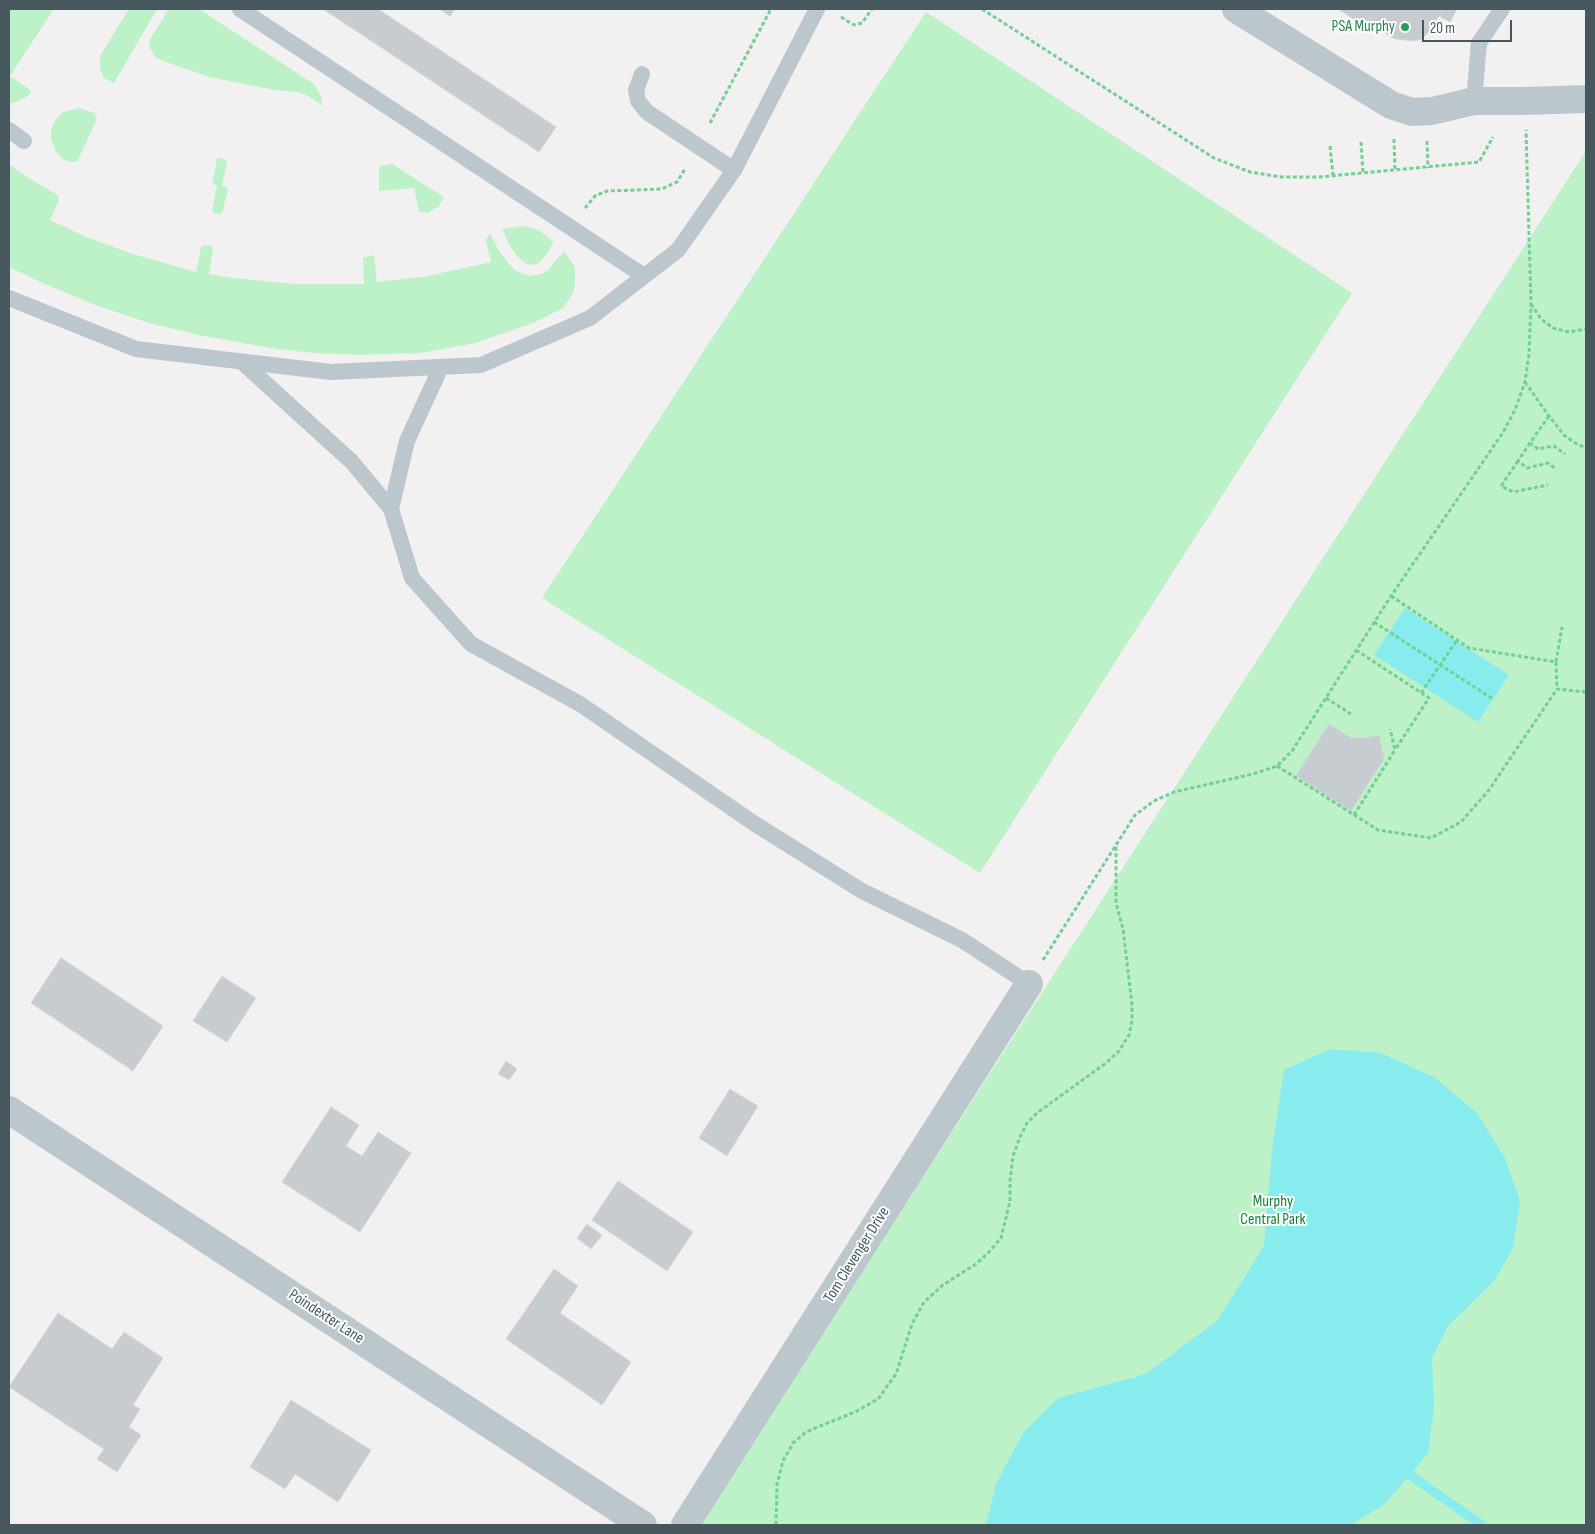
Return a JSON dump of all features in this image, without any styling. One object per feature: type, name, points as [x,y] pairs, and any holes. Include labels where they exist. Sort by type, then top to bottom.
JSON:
[{"type":"street","points":[[1236,9],[1391,105],[1412,112],[1432,111],[1474,101],[1586,99]]},
{"type":"street","name":"Tom Clevenger Drive","points":[[685,1525],[1029,984]]},
{"type":"street","name":"Poindexter Lane","points":[[9,1110],[642,1525]]},
{"type":"lane","points":[[240,9],[644,276]]},
{"type":"lane","points":[[9,298],[136,349],[331,372],[481,365],[590,318],[678,250],[734,170],[817,9]]},
{"type":"lane","points":[[1474,101],[1479,43],[1502,9]]},
{"type":"lane","points":[[642,74],[636,90],[638,101],[647,112],[734,170]]},
{"type":"lane","points":[[9,130],[24,141]]},
{"type":"lane","points":[[242,362],[352,462],[391,508],[412,578],[472,644],[580,704],[755,824],[862,891],[962,940],[1029,984]]},
{"type":"lane","points":[[391,508],[407,441],[441,366]]},
{"type":"path","points":[[710,123],[770,9]]},
{"type":"path","points":[[841,17],[854,25],[862,23],[872,9]]},
{"type":"path","points":[[982,9],[1214,158],[1250,172],[1281,177],[1333,176],[1479,162],[1493,137]]},
{"type":"path","points":[[1029,984],[1053,942],[1135,815],[1154,801],[1174,792],[1253,774],[1276,766],[1292,750],[1391,596],[1502,434],[1525,382],[1529,354],[1531,303],[1525,101]]},
{"type":"path","points":[[1427,137],[1428,168]]},
{"type":"path","points":[[1394,139],[1395,170]]},
{"type":"path","points":[[1362,142],[1363,173]]},
{"type":"path","points":[[1330,146],[1333,176]]},
{"type":"path","points":[[583,211],[595,196],[607,191],[662,189],[678,182],[685,169]]},
{"type":"path","points":[[1531,303],[1541,319],[1554,328],[1569,332],[1586,329]]},
{"type":"path","points":[[1525,382],[1564,435],[1574,443],[1586,448]]},
{"type":"path","points":[[1548,485],[1513,492],[1501,486],[1549,416]]},
{"type":"path","points":[[1530,443],[1538,449],[1554,446],[1565,454]]},
{"type":"path","points":[[1518,461],[1527,468],[1548,463],[1556,469]]},
{"type":"path","points":[[1391,596],[1469,648],[1556,662]]},
{"type":"path","points":[[1374,622],[1493,699]]},
{"type":"path","points":[[1276,766],[1378,830],[1431,838],[1461,822],[1489,790],[1557,689],[1556,662],[1562,627]]},
{"type":"path","points":[[1421,693],[1457,640]]},
{"type":"path","points":[[1354,815],[1429,698],[1356,650]]},
{"type":"path","points":[[1557,689],[1586,692]]},
{"type":"path","points":[[1326,698],[1351,714]]},
{"type":"path","points":[[1390,729],[1395,750]]},
{"type":"path","points":[[776,1525],[777,1484],[783,1461],[793,1443],[806,1432],[857,1411],[878,1398],[896,1374],[912,1324],[924,1302],[943,1285],[976,1264],[1001,1238],[1010,1201],[1013,1156],[1027,1123],[1037,1113],[1106,1063],[1129,1036],[1132,1021],[1132,1005],[1123,929],[1116,903],[1116,844]]},
{"type":"green space","points":[[9,9],[54,9],[10,76],[31,92],[19,101],[9,104]]},
{"type":"green space","points":[[129,9],[157,9],[114,83],[104,78],[100,68],[100,56]]},
{"type":"green space","points":[[169,9],[199,9],[314,84],[321,96],[323,106],[298,92],[275,90],[209,77],[156,58],[150,48],[149,41]]},
{"type":"green space","points":[[926,12],[1352,293],[980,873],[542,598]]},
{"type":"green space","points":[[80,108],[94,113],[97,119],[78,160],[71,162],[63,159],[55,150],[51,139],[51,129],[56,119],[62,113]]},
{"type":"green space","name":"Murphy Central Park","points":[[1586,151],[1586,1525],[698,1525]]},
{"type":"green space","points":[[218,158],[227,161],[222,186],[228,188],[221,214],[214,213],[212,210],[217,185],[212,184]]},
{"type":"green space","points":[[9,164],[58,195],[59,201],[50,220],[86,237],[133,254],[196,272],[201,247],[205,245],[211,246],[213,249],[209,274],[234,278],[295,284],[364,284],[363,258],[372,255],[374,256],[377,282],[428,276],[491,262],[486,240],[490,233],[498,249],[509,264],[516,271],[529,276],[542,274],[548,270],[564,251],[575,267],[575,285],[572,295],[563,308],[535,322],[476,343],[421,353],[359,355],[314,353],[277,349],[203,336],[149,323],[95,305],[9,267]]},
{"type":"green space","points":[[392,164],[444,197],[439,206],[428,213],[419,212],[414,188],[379,191],[379,168],[380,166]]},
{"type":"green space","points":[[524,226],[540,231],[554,242],[543,259],[536,265],[527,264],[519,258],[510,246],[502,229]]},
{"type":"water","points":[[1405,608],[1509,675],[1478,722],[1374,655]]},
{"type":"water","points":[[1330,1049],[1381,1053],[1434,1077],[1477,1113],[1505,1158],[1520,1201],[1513,1248],[1495,1280],[1448,1326],[1432,1358],[1434,1407],[1428,1453],[1382,1506],[1350,1525],[986,1525],[996,1484],[1023,1433],[1058,1398],[1146,1374],[1217,1321],[1264,1246],[1272,1150],[1284,1070]]},
{"type":"building","points":[[323,9],[378,9],[556,127],[539,152]]},
{"type":"building","points":[[439,9],[455,9],[450,16]]},
{"type":"building","name":"PSA Murphy","points":[[1338,9],[1443,9],[1430,31],[1422,39],[1414,41],[1395,39],[1364,19],[1361,24]]},
{"type":"building","points":[[1443,9],[1457,9],[1450,22],[1439,16]]},
{"type":"building","points":[[1329,724],[1350,737],[1364,738],[1379,735],[1384,759],[1351,811],[1296,776]]},
{"type":"building","points":[[61,958],[163,1026],[133,1071],[31,1003]]},
{"type":"building","points":[[222,976],[256,998],[227,1042],[193,1021]]},
{"type":"building","points":[[506,1061],[517,1069],[509,1080],[498,1074]]},
{"type":"building","points":[[730,1089],[758,1106],[727,1156],[699,1138]]},
{"type":"building","points":[[331,1107],[359,1125],[346,1146],[362,1156],[378,1132],[411,1153],[360,1232],[282,1182]]},
{"type":"building","points":[[618,1181],[693,1232],[667,1271],[592,1220]]},
{"type":"building","points":[[587,1224],[602,1235],[591,1249],[577,1238]]},
{"type":"building","points":[[554,1269],[578,1286],[560,1313],[631,1362],[602,1405],[506,1339]]},
{"type":"building","points":[[58,1313],[112,1349],[124,1332],[163,1358],[133,1405],[140,1409],[129,1427],[141,1435],[117,1472],[97,1459],[104,1449],[9,1387]]},
{"type":"building","points":[[291,1400],[371,1450],[338,1502],[295,1474],[285,1489],[250,1467]]},
{"type":"waterway","points":[[1410,1475],[1482,1525]]},
{"type":"place","name":"PSA Murphy","points":[[1405,27]]}]
